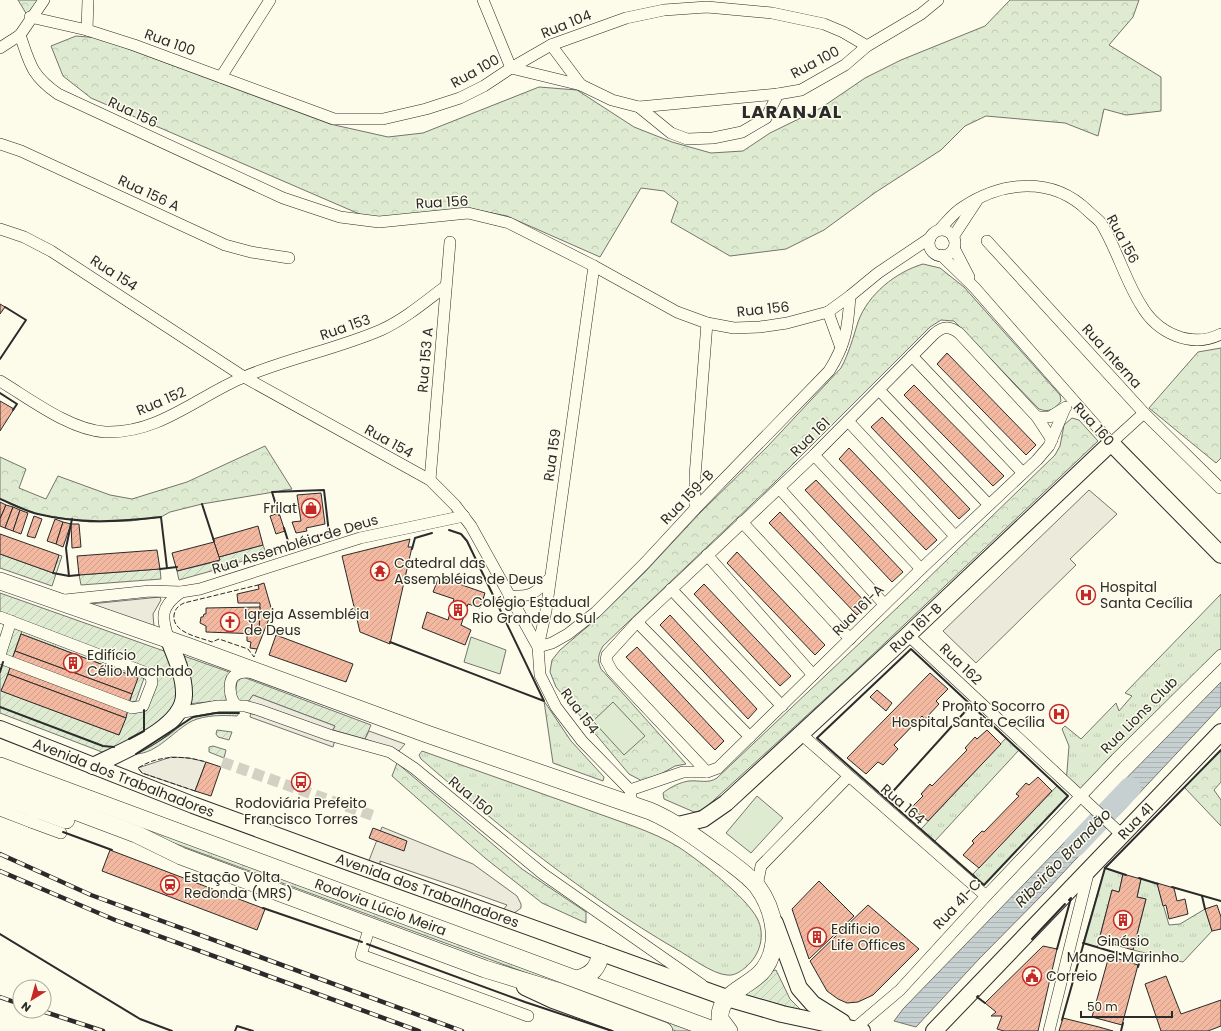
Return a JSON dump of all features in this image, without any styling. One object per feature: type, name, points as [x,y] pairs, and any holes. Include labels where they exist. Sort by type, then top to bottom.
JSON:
[{"type":"main road","points":[[0,582],[169,640],[426,734],[631,797],[655,813],[678,825],[742,872],[757,886],[773,917],[773,943],[768,963],[754,978],[719,995],[722,1005],[720,1014],[722,1024],[729,1031]]},
{"type":"main road","name":"Rodovia Lúcio Meira","points":[[0,766],[716,1031]]},
{"type":"main road","name":"Rodovia Lúcio Meira","points":[[0,783],[136,834],[181,856],[486,969],[560,992],[664,1031]]},
{"type":"main road","points":[[3,802],[33,815],[181,856]]},
{"type":"main road","points":[[577,979],[593,973],[600,961],[601,953]]},
{"type":"street","points":[[0,48],[20,34],[30,17],[44,0]]},
{"type":"street","points":[[87,30],[88,0]]},
{"type":"street","points":[[221,77],[270,0]]},
{"type":"street","points":[[483,0],[511,68]]},
{"type":"street","name":"Rua 100","points":[[30,17],[87,30],[221,77],[334,119],[383,119],[426,109],[460,98],[484,86],[511,68],[581,85],[612,100],[639,107],[671,133],[687,139],[713,138],[742,132],[766,118],[778,94],[801,90],[819,81],[846,65],[867,46],[921,14],[938,0]]},
{"type":"street","name":"Rua 104","points":[[511,68],[551,44],[626,18],[664,10],[708,4],[824,24],[843,32],[867,46]]},
{"type":"street","name":"Rua 156","points":[[20,34],[31,68],[42,83],[58,94],[283,198],[340,217],[379,222],[468,213],[509,223],[594,266],[677,312],[707,323],[734,328],[760,328],[787,323],[828,312],[878,273],[930,238]]},
{"type":"street","points":[[551,44],[581,85]]},
{"type":"street","points":[[639,107],[778,94]]},
{"type":"street","name":"Rua 156 A","points":[[0,144],[21,151],[226,245],[251,252],[289,258]]},
{"type":"street","name":"Rua 156","points":[[939,230],[962,207],[991,193],[1026,185],[1054,188],[1078,201],[1100,222],[1141,306],[1163,329],[1178,338],[1202,340],[1212,339],[1221,334]]},
{"type":"street","points":[[953,237],[947,231],[939,230],[932,234],[930,238],[930,246],[938,254],[949,254],[954,248],[953,237],[978,199]]},
{"type":"street","name":"Rua 154","points":[[0,229],[24,237],[51,251],[244,377],[430,480],[464,516],[538,647],[540,675],[556,708],[582,741],[631,797]]},
{"type":"street","name":"Rua Interna","points":[[987,241],[1144,413],[1220,488]]},
{"type":"street","name":"Rua 153 A","points":[[430,480],[450,242]]},
{"type":"street","name":"Rua 160","points":[[954,248],[974,286]]},
{"type":"street","name":"Rua 156","points":[[905,255],[938,254]]},
{"type":"street","name":"Rua 160","points":[[938,254],[974,286],[1069,405],[1111,443],[1220,552]]},
{"type":"street","name":"Rua 159","points":[[538,647],[546,611],[594,266]]},
{"type":"street","name":"Rua 153","points":[[244,377],[383,329],[408,314],[446,286]]},
{"type":"street","name":"Rua 159-B","points":[[538,647],[552,643],[582,624],[640,568],[829,371],[841,348],[848,327],[850,296]]},
{"type":"street","points":[[828,312],[841,348]]},
{"type":"street","points":[[695,509],[695,476],[707,323]]},
{"type":"street","name":"Rua 161","points":[[706,772],[612,671],[606,660],[610,650],[707,555],[814,455],[938,330],[948,327],[954,330],[1037,417],[1052,440]]},
{"type":"street","points":[[912,356],[1023,473]]},
{"type":"street","name":"Rua 152","points":[[0,381],[76,425],[97,431],[114,432],[143,427],[164,419],[244,377]]},
{"type":"street","points":[[878,390],[989,505]]},
{"type":"street","points":[[1037,417],[1050,417],[1069,405]]},
{"type":"street","name":"Rua 161-A","points":[[631,797],[683,772],[706,772],[718,768],[884,604],[1043,453],[1052,440],[1055,429],[1069,405]]},
{"type":"street","name":"Rua 161-B","points":[[678,825],[696,822],[718,809],[908,635],[1144,413]]},
{"type":"street","points":[[848,421],[955,536]]},
{"type":"street","points":[[814,455],[921,569]]},
{"type":"street","points":[[779,488],[884,604]]},
{"type":"street","name":"Rua Assembléia de Deus","points":[[56,601],[156,590],[181,592],[223,582],[360,538],[464,516]]},
{"type":"street","points":[[742,522],[850,639]]},
{"type":"street","points":[[707,555],[813,675]]},
{"type":"street","points":[[509,596],[530,595],[536,592],[550,578]]},
{"type":"street","points":[[672,589],[782,706]]},
{"type":"street","points":[[94,766],[150,737],[178,713],[184,700],[184,685],[163,621],[164,612],[169,601],[181,592]]},
{"type":"street","points":[[0,617],[144,672],[151,676],[152,680],[149,693],[143,706],[132,708],[0,658]]},
{"type":"street","points":[[0,655],[11,621]]},
{"type":"street","points":[[637,622],[750,737]]},
{"type":"street","name":"Rua 162","points":[[908,635],[1118,831]]},
{"type":"street","name":"Rua Lions Club","points":[[1080,797],[1221,655]]},
{"type":"street","points":[[236,705],[230,695],[233,678],[237,674],[255,672]]},
{"type":"street","name":"Rua 150","points":[[178,713],[218,706],[236,705],[259,710],[329,735],[377,748],[396,755],[414,768],[543,874],[719,995]]},
{"type":"street","name":"Avenida dos Trabalhadores","points":[[0,729],[335,858],[719,995],[782,1014],[854,1029]]},
{"type":"street","name":"Rua 41","points":[[934,1031],[1090,867],[1118,831],[1221,732]]},
{"type":"street","name":"Rua 164","points":[[801,734],[848,777],[986,896]]},
{"type":"street","points":[[757,886],[761,866],[848,777]]},
{"type":"street","name":"Rua 41-C","points":[[854,1029],[891,998],[1080,797]]},
{"type":"street","points":[[33,815],[61,833]]},
{"type":"street","points":[[1049,1031],[1090,867]]},
{"type":"street","points":[[773,917],[796,982],[804,995],[822,1011],[854,1029]]},
{"type":"street","points":[[370,926],[361,955],[528,1016]]},
{"type":"street","points":[[486,969],[553,1000],[638,1031]]},
{"type":"green space","points":[[18,0],[38,0],[27,15]]},
{"type":"green space","points":[[1010,0],[1139,0],[1133,17],[1109,45],[1161,77],[1161,111],[1126,115],[1104,109],[1098,136],[1065,123],[986,116],[965,126],[941,150],[876,192],[824,230],[786,249],[730,256],[671,222],[678,202],[664,191],[641,188],[600,257],[507,216],[467,208],[371,219],[91,98],[63,76],[51,46],[76,36],[99,38],[330,124],[388,137],[423,133],[539,87],[577,90],[634,127],[672,142],[711,153],[743,151],[770,133],[821,108],[865,78],[901,60],[985,26]]},
{"type":"green space","points":[[923,264],[940,268],[964,287],[1060,395],[1061,401],[1052,410],[1046,411],[1039,409],[954,321],[941,320],[930,327],[773,484],[603,646],[599,658],[601,669],[686,764],[675,766],[644,782],[629,774],[556,687],[550,672],[552,660],[560,650],[600,616],[645,572],[699,514],[767,447],[841,368],[849,351],[858,322],[869,302],[876,293],[893,278],[903,272]]},
{"type":"green space","points":[[1221,348],[1221,458],[1216,463],[1149,408],[1198,352]]},
{"type":"green space","points":[[1072,418],[1079,420],[1098,441],[849,677],[703,810],[694,812],[664,799],[663,793],[679,784],[689,781],[710,781],[717,778],[917,589],[1055,455],[1060,446],[1064,425]]},
{"type":"green space","points":[[265,446],[292,489],[202,504],[170,512],[161,517],[130,521],[90,522],[54,517],[37,514],[0,499],[0,457],[26,469],[19,488],[46,499],[58,476],[110,495],[132,499],[187,482]]},
{"type":"green space","points":[[263,545],[266,553],[222,568],[179,580],[177,571],[219,561],[219,557]]},
{"type":"green space","points":[[0,554],[53,573],[59,555],[62,556],[52,586],[0,568]]},
{"type":"green space","points":[[160,569],[161,579],[81,585],[79,575]]},
{"type":"green space","points":[[0,593],[164,651],[175,675],[177,700],[165,722],[107,752],[102,752],[0,713],[0,672],[3,662],[11,665],[2,691],[119,735],[128,709],[139,712],[156,683],[0,612]]},
{"type":"green space","points":[[1221,594],[1221,655],[1080,797],[1066,784],[1069,746],[1062,729],[1065,726],[1081,739],[1116,703],[1119,711],[1132,696],[1125,693]]},
{"type":"green space","points":[[14,625],[23,628],[12,659],[3,656]]},
{"type":"green space","points":[[23,628],[139,673],[138,678],[21,634]]},
{"type":"green space","points":[[471,637],[506,650],[500,674],[464,662]]},
{"type":"green space","points":[[181,655],[232,673],[226,694],[227,700],[187,704]]},
{"type":"green space","points":[[139,673],[144,678],[136,701],[129,703]]},
{"type":"green space","points":[[243,677],[371,725],[365,739],[333,730],[335,726],[253,695],[248,702],[239,702],[235,696],[237,681]]},
{"type":"green space","points":[[544,701],[571,741],[604,777],[603,781],[553,763]]},
{"type":"green space","points":[[613,702],[645,736],[624,755],[593,721]]},
{"type":"green space","points":[[216,713],[239,713],[237,716],[220,716],[197,719],[185,725],[158,746],[144,753],[136,754],[169,735],[189,719]]},
{"type":"green space","points":[[217,730],[232,732],[229,740],[218,737],[216,734]]},
{"type":"green space","points":[[1006,738],[1019,750],[935,841],[921,829]]},
{"type":"green space","points":[[213,746],[226,750],[224,758],[209,752],[209,747]]},
{"type":"green space","points":[[1221,750],[1221,782],[1214,790],[1221,800],[1221,826],[1184,787]]},
{"type":"green space","points":[[422,751],[633,826],[680,848],[722,880],[751,909],[760,924],[761,931],[760,944],[755,957],[746,967],[737,973],[732,975],[721,974],[701,964],[641,928],[575,883],[512,835],[421,759],[419,755]]},
{"type":"green space","points":[[397,763],[522,869],[586,912],[586,923],[542,903],[485,858],[392,776]]},
{"type":"green space","points":[[0,779],[18,780],[701,1031],[676,1031],[551,982]]},
{"type":"green space","points":[[1057,786],[1068,796],[984,885],[973,874]]},
{"type":"green space","points":[[757,796],[783,818],[751,853],[726,833]]},
{"type":"green space","points":[[1105,868],[1123,874],[1119,892],[1112,890],[1097,947],[1083,943]]},
{"type":"green space","points":[[1141,879],[1157,883],[1169,925],[1180,924],[1205,909],[1212,931],[1183,962],[1133,950],[1146,899],[1137,897]]},
{"type":"green space","points":[[776,970],[790,999],[802,1011],[743,994],[772,971]]},
{"type":"shaded area","points":[[1089,490],[1117,514],[1070,559],[1076,565],[976,663],[943,631]]},
{"type":"shaded area","points":[[160,597],[161,600],[153,614],[154,627],[90,604]]},
{"type":"shaded area","points":[[253,695],[335,726],[330,734],[248,702]]},
{"type":"shaded area","points":[[252,710],[335,740],[333,747],[250,717]]},
{"type":"shaded area","points":[[369,731],[405,744],[399,751],[365,739]]},
{"type":"shaded area","points":[[171,757],[189,758],[206,762],[195,791],[142,773],[138,768]]},
{"type":"shaded area","points":[[382,827],[473,864],[517,896],[521,904],[521,908],[513,914],[503,910],[507,905],[457,887],[380,861],[380,866],[368,863]]},
{"type":"water","points":[[1221,682],[1221,706],[1117,817],[1102,803]]},
{"type":"water","points":[[1088,818],[1102,831],[1047,890],[979,959],[916,1027],[894,1021],[903,1009]]},
{"type":"building","points":[[0,304],[5,307],[0,314]]},
{"type":"building","points":[[947,353],[1036,445],[1026,455],[937,364]]},
{"type":"building","points":[[914,385],[1004,476],[993,486],[904,395]]},
{"type":"building","points":[[0,401],[14,409],[0,431]]},
{"type":"building","points":[[882,417],[970,509],[959,519],[871,427]]},
{"type":"building","points":[[849,448],[937,540],[926,550],[839,459]]},
{"type":"building","points":[[816,480],[903,572],[892,582],[805,490]]},
{"type":"building","name":"Frilat","points":[[321,493],[325,524],[306,528],[307,531],[296,533],[292,522],[301,521],[297,495]]},
{"type":"building","points":[[0,502],[6,505],[0,519]]},
{"type":"building","points":[[6,505],[13,507],[5,528],[0,526],[0,519]]},
{"type":"building","points":[[13,507],[20,510],[13,531],[5,528]]},
{"type":"building","points":[[20,510],[28,513],[21,534],[13,531]]},
{"type":"building","points":[[780,512],[868,605],[857,615],[769,523]]},
{"type":"building","points":[[279,513],[285,531],[276,534],[270,516]]},
{"type":"building","points":[[34,516],[42,519],[35,538],[27,536]]},
{"type":"building","points":[[55,519],[63,522],[56,544],[47,541]]},
{"type":"building","points":[[63,522],[71,524],[63,547],[56,544]]},
{"type":"building","points":[[71,524],[79,524],[81,547],[72,548]]},
{"type":"building","points":[[258,526],[263,545],[219,557],[213,539]]},
{"type":"building","points":[[0,534],[59,555],[53,573],[0,554]]},
{"type":"building","points":[[410,539],[408,547],[412,547],[390,644],[360,632],[342,556]]},
{"type":"building","points":[[214,542],[220,560],[177,571],[172,553]]},
{"type":"building","points":[[157,550],[160,569],[79,575],[77,556]]},
{"type":"building","points":[[737,552],[825,645],[815,655],[727,563]]},
{"type":"building","name":"Colégio Estadual Rio Grande do Sul","points":[[439,577],[485,593],[480,608],[468,604],[461,625],[471,630],[465,645],[422,628],[427,612],[448,620],[454,599],[433,592]]},
{"type":"building","points":[[264,583],[272,611],[257,649],[250,648],[251,642],[247,641],[247,634],[259,634],[260,603],[238,603],[237,594],[259,589],[258,585]]},
{"type":"building","points":[[704,584],[791,676],[780,686],[694,594]]},
{"type":"building","name":"Igreja Assembléia de Deus","points":[[260,607],[259,634],[206,632],[206,626],[200,623],[201,617],[206,614],[206,608]]},
{"type":"building","points":[[670,615],[757,709],[748,719],[660,625]]},
{"type":"building","name":"Edifício Célio Machado","points":[[21,634],[138,678],[132,694],[15,651]]},
{"type":"building","points":[[276,635],[353,664],[346,682],[269,655]]},
{"type":"building","points":[[637,647],[724,741],[715,750],[626,657]]},
{"type":"building","points":[[15,651],[132,694],[129,703],[12,659]]},
{"type":"building","points":[[11,665],[128,709],[126,718],[8,674]]},
{"type":"building","points":[[930,673],[948,689],[936,701],[939,704],[925,719],[922,716],[894,745],[898,749],[883,765],[878,762],[866,774],[847,758]]},
{"type":"building","points":[[8,674],[126,718],[119,735],[1,691]]},
{"type":"building","points":[[877,690],[892,703],[886,711],[870,697]]},
{"type":"building","points":[[987,730],[1001,744],[928,821],[911,808],[923,796],[921,794],[930,784],[932,786],[967,750],[965,748],[975,737],[977,739]]},
{"type":"building","points":[[206,762],[221,767],[211,796],[195,791]]},
{"type":"building","points":[[1038,777],[1052,791],[979,868],[963,855],[974,843],[972,841],[982,831],[984,832],[1019,796],[1016,794],[1026,783],[1029,785]]},
{"type":"building","points":[[373,828],[407,841],[404,851],[369,838]]},
{"type":"building","name":"Estação Volta Redonda (MRS)","points":[[110,850],[265,909],[257,930],[102,871]]},
{"type":"building","name":"Ginásio Manoel Marinho","points":[[1123,874],[1141,879],[1137,897],[1146,899],[1133,950],[1099,940],[1112,890],[1119,892]]},
{"type":"building","name":"Edificio Life Offices","points":[[819,881],[854,916],[809,959],[792,909]]},
{"type":"building","points":[[1157,883],[1174,888],[1177,901],[1185,899],[1188,914],[1169,919],[1166,905],[1163,906]]},
{"type":"building","points":[[868,905],[919,949],[873,995],[858,1002],[847,1003],[838,999],[827,991],[810,961]]},
{"type":"building","points":[[1217,905],[1221,917],[1221,929],[1212,931],[1205,909]]},
{"type":"building","name":"Correio","points":[[1043,946],[1057,949],[1038,1031],[1004,1031],[997,1029],[1002,1016],[991,1016],[996,1012],[985,1003]]},
{"type":"building","points":[[1109,956],[1138,965],[1122,1025],[1092,1017]]},
{"type":"building","points":[[1166,976],[1181,1014],[1221,1000],[1221,1026],[1208,1031],[1161,1031],[1145,984]]},
{"type":"building","points":[[1063,1018],[1099,1027],[1113,1031],[1059,1031]]},
{"type":"waterway","name":"Ribeirão Brandão","points":[[1075,846],[1130,788]]},
{"type":"tunnel","points":[[222,762],[377,817]]},
{"type":"railway","points":[[0,854],[91,895],[462,1031]]},
{"type":"railway","points":[[0,871],[115,920],[419,1031]]},
{"type":"railway","points":[[0,997],[12,1001]]},
{"type":"railway","points":[[52,1014],[103,1031]]},
{"type":"fence","points":[[257,649],[254,657],[248,649],[219,639],[212,642],[194,636],[177,626],[174,615],[177,608],[184,603],[258,585]]},
{"type":"fence","points":[[195,791],[142,773],[138,768],[154,761],[180,757],[206,762]]},
{"type":"wall","points":[[0,359],[26,320],[5,307]]},
{"type":"wall","points":[[0,393],[17,404],[13,410]]},
{"type":"wall","points":[[266,553],[289,544],[329,533],[324,490],[272,492],[279,515]]},
{"type":"wall","points":[[0,499],[33,513],[83,521],[114,521],[161,517],[167,568]]},
{"type":"wall","points":[[202,504],[214,541]]},
{"type":"wall","points":[[69,576],[66,548],[72,519]]},
{"type":"wall","points":[[284,528],[289,544]]},
{"type":"wall","points":[[390,642],[544,701],[467,541],[461,534],[449,530]]},
{"type":"wall","points":[[412,549],[415,538],[432,533]]},
{"type":"wall","points":[[160,569],[177,567]]},
{"type":"wall","points":[[53,573],[69,576],[79,575]]},
{"type":"wall","points":[[887,798],[971,705],[911,649],[817,738],[984,885],[1068,796],[971,705]]},
{"type":"wall","points":[[0,672],[3,662]]},
{"type":"wall","points":[[0,707],[103,746],[114,747]]},
{"type":"wall","points":[[129,739],[144,731],[144,710]]},
{"type":"wall","points":[[136,754],[193,717],[216,713],[239,713]]},
{"type":"wall","points":[[1126,875],[1105,868],[1221,750]]},
{"type":"wall","points":[[63,832],[112,850]]},
{"type":"wall","points":[[1062,1020],[1105,868]]},
{"type":"wall","points":[[1139,878],[1158,884]]},
{"type":"wall","points":[[1172,887],[1221,901]]},
{"type":"wall","points":[[1202,896],[1205,909]]},
{"type":"wall","points":[[1057,949],[1071,898],[1069,900]]},
{"type":"wall","points":[[1032,939],[1065,904]]},
{"type":"wall","points":[[263,908],[362,942]]},
{"type":"wall","points":[[0,934],[140,1019],[172,1031]]},
{"type":"wall","points":[[1083,943],[1140,960],[1138,967]]},
{"type":"wall","points":[[367,944],[525,1002],[612,1031]]},
{"type":"wall","points":[[978,996],[977,997],[985,1003]]},
{"type":"wall","points":[[1121,1031],[1123,1023]]},
{"type":"wall","points":[[235,1031],[237,1026],[253,1031]]},
{"type":"place","name":"Frilat","points":[[311,508]]},
{"type":"place","name":"Catedral das Assembléias de Deus","points":[[380,571]]},
{"type":"place","name":"Hospital Santa Cecília","points":[[1086,595]]},
{"type":"place","name":"Colégio Estadual Rio Grande do Sul","points":[[458,610]]},
{"type":"place","name":"Igreja Assembléia de Deus","points":[[230,622]]},
{"type":"place","name":"Edifício Célio Machado","points":[[73,663]]},
{"type":"place","name":"Pronto Socorro Hospital Santa Cecília","points":[[1059,714]]},
{"type":"place","name":"Rodoviária Prefeito Francisco Torres","points":[[301,782]]},
{"type":"place","name":"Estação Volta Redonda (MRS)","points":[[170,885]]},
{"type":"place","name":"Ginásio Manoel Marinho","points":[[1123,920]]},
{"type":"place","name":"Edificio Life Offices","points":[[817,937]]},
{"type":"place","name":"Correio","points":[[1032,976]]},
{"type":"district","name":"LARANJAL","points":[[792,112]]}]
